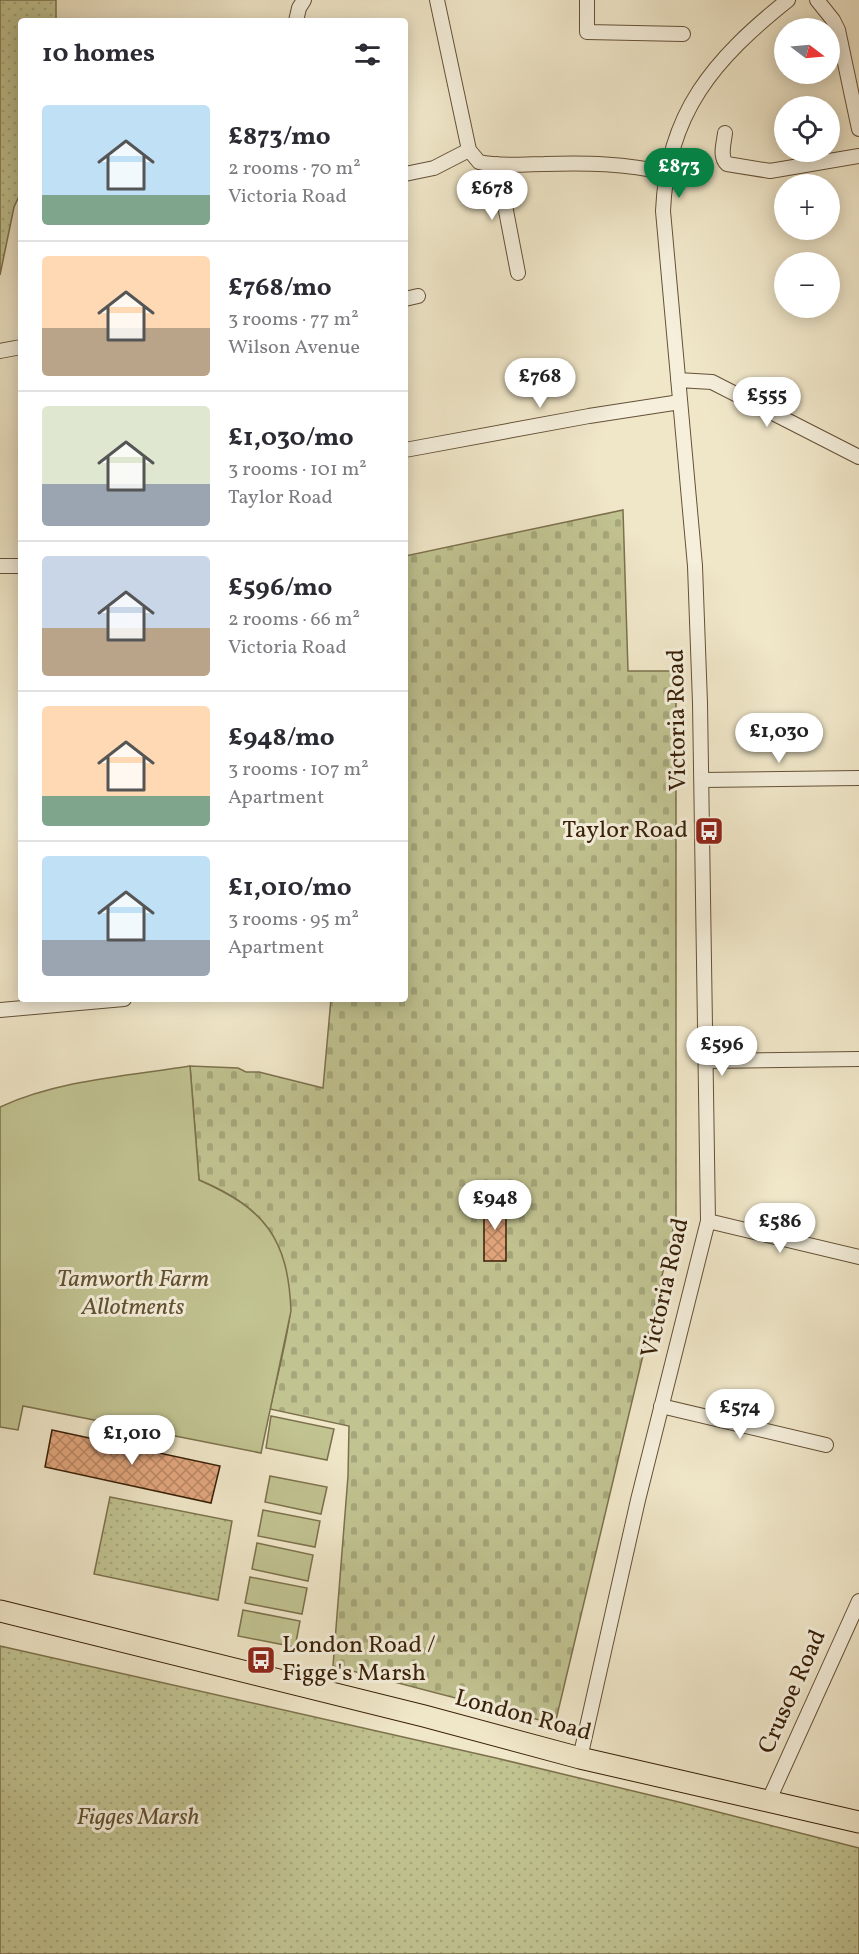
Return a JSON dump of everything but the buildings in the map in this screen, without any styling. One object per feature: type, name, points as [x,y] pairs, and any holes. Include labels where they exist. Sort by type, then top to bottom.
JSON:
[{"type":"main road","name":"London Road","points":[[0,1611],[424,1716],[580,1758],[859,1822]]},
{"type":"street","points":[[297,18],[304,0]]},
{"type":"street","points":[[437,0],[469,150],[479,162],[615,164],[666,173]]},
{"type":"street","points":[[587,0],[587,32],[683,34]]},
{"type":"street","name":"Victoria Road","points":[[580,1758],[638,1500],[708,1221],[702,780],[695,566],[663,211],[666,173],[672,147],[684,118],[709,75],[749,32],[788,0]]},
{"type":"street","points":[[817,0],[838,30],[859,129]]},
{"type":"street","points":[[725,133],[722,155],[727,164],[770,171],[859,156]]},
{"type":"street","points":[[408,173],[434,168],[469,150]]},
{"type":"street","points":[[497,164],[518,273]]},
{"type":"street","points":[[0,351],[18,348]]},
{"type":"street","points":[[678,380],[712,382],[859,457]]},
{"type":"street","points":[[408,449],[589,416],[681,402]]},
{"type":"street","points":[[0,566],[18,566]]},
{"type":"street","points":[[702,780],[859,778]]},
{"type":"street","points":[[0,1010],[67,1002]]},
{"type":"street","points":[[706,1061],[859,1059]]},
{"type":"street","points":[[708,1221],[859,1257]]},
{"type":"street","points":[[661,1406],[826,1445]]},
{"type":"street","name":"Crusoe Road","points":[[768,1802],[859,1601]]},
{"type":"green space","points":[[0,0],[56,0],[56,18],[18,18],[18,198],[14,207],[0,275]]},
{"type":"green space","points":[[623,510],[628,671],[676,671],[676,1217],[555,1724],[333,1666],[348,1476],[349,1426],[270,1409],[290,1314],[285,1266],[271,1233],[248,1207],[234,1197],[199,1180],[190,1066],[238,1068],[246,1072],[259,1072],[323,1088],[331,1002],[408,1002],[408,555]]},
{"type":"green space","name":"Tamworth Farm Allotments","points":[[190,1066],[199,1180],[241,1202],[256,1215],[269,1229],[285,1264],[291,1311],[261,1453],[23,1406],[18,1430],[0,1427],[0,1107],[69,1085]]},
{"type":"green space","points":[[271,1416],[334,1429],[327,1460],[266,1448]]},
{"type":"green space","points":[[270,1476],[327,1487],[321,1514],[265,1502]]},
{"type":"green space","points":[[110,1497],[232,1521],[218,1600],[94,1574]]},
{"type":"green space","points":[[263,1510],[320,1521],[315,1547],[258,1536]]},
{"type":"green space","points":[[257,1543],[313,1555],[308,1581],[252,1569]]},
{"type":"green space","points":[[250,1577],[307,1588],[302,1614],[245,1603]]},
{"type":"green space","points":[[243,1610],[300,1621],[295,1647],[238,1636]]},
{"type":"green space","name":"Figges Marsh","points":[[0,1646],[496,1758],[859,1848],[859,1954],[0,1954]]},
{"type":"place","name":"Taylor Road","points":[[709,831]]},
{"type":"place","name":"London Road / Figge's Marsh","points":[[261,1660]]}]
